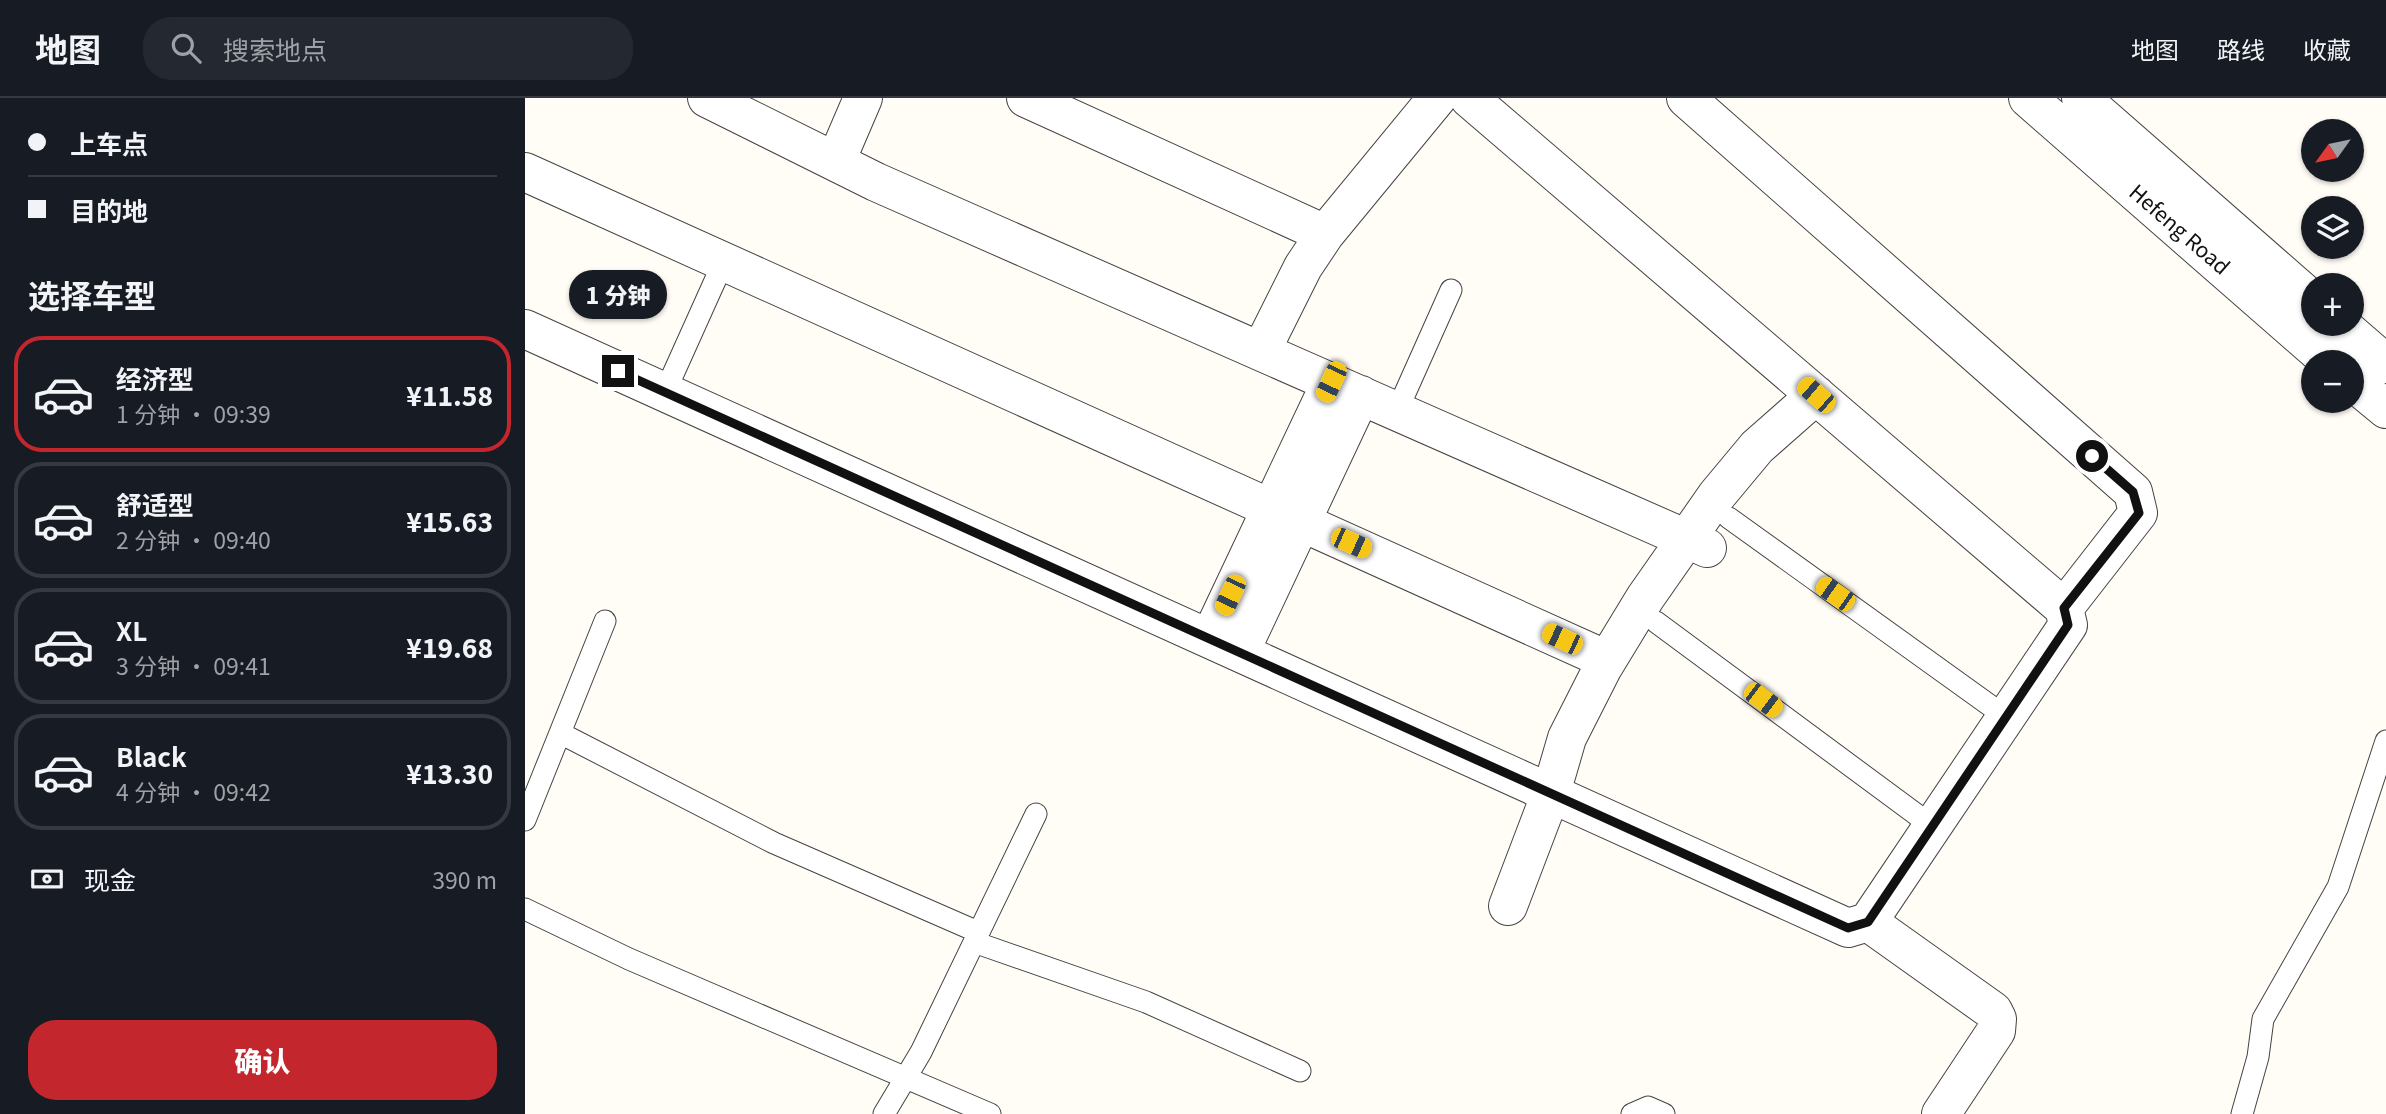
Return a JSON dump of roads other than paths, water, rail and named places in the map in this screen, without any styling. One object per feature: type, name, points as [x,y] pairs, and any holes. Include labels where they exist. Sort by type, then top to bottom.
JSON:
[{"type":"street","points":[[707,98],[836,162],[1346,389],[1707,535]]},
{"type":"street","points":[[836,162],[863,98]]},
{"type":"street","points":[[1026,98],[1325,234]]},
{"type":"street","points":[[1261,351],[1298,278],[1325,234],[1437,98]]},
{"type":"street","points":[[525,329],[1848,928],[1868,922],[2068,625],[2064,608],[1469,98]]},
{"type":"street","points":[[1686,98],[2133,492],[2139,513],[2064,608]]},
{"type":"street","name":"Hefeng Road","points":[[2028,98],[2316,350]]},
{"type":"street","name":"Hefeng Road","points":[[2081,98],[2301,290]]},
{"type":"street","points":[[525,172],[1607,660]]},
{"type":"street","points":[[2354,336],[2386,364]]},
{"type":"street","points":[[1225,645],[1346,389]]},
{"type":"street","points":[[2364,391],[2386,409]]},
{"type":"street","points":[[1551,793],[1587,748],[1757,447],[1816,395]]},
{"type":"street","points":[[1508,906],[1551,793],[1567,738],[1607,660],[1707,535]]},
{"type":"street","points":[[1868,922],[1993,1011],[1997,1019],[1996,1031],[1941,1114]]},
{"type":"lane","points":[[665,392],[723,263]]},
{"type":"lane","points":[[1397,411],[1451,290]]},
{"type":"lane","points":[[1707,535],[2006,717]]},
{"type":"lane","points":[[525,820],[605,621]]},
{"type":"lane","points":[[1657,622],[1933,826]]},
{"type":"lane","points":[[560,733],[774,843],[976,937],[1146,1002],[1300,1072]]},
{"type":"lane","points":[[2242,1114],[2258,1057],[2263,1019],[2338,887],[2386,741]]},
{"type":"lane","points":[[884,1114],[906,1077],[1036,814]]},
{"type":"lane","points":[[525,909],[640,964],[990,1114]]},
{"type":"lane","points":[[1632,1114],[1648,1107],[1664,1114]]}]
